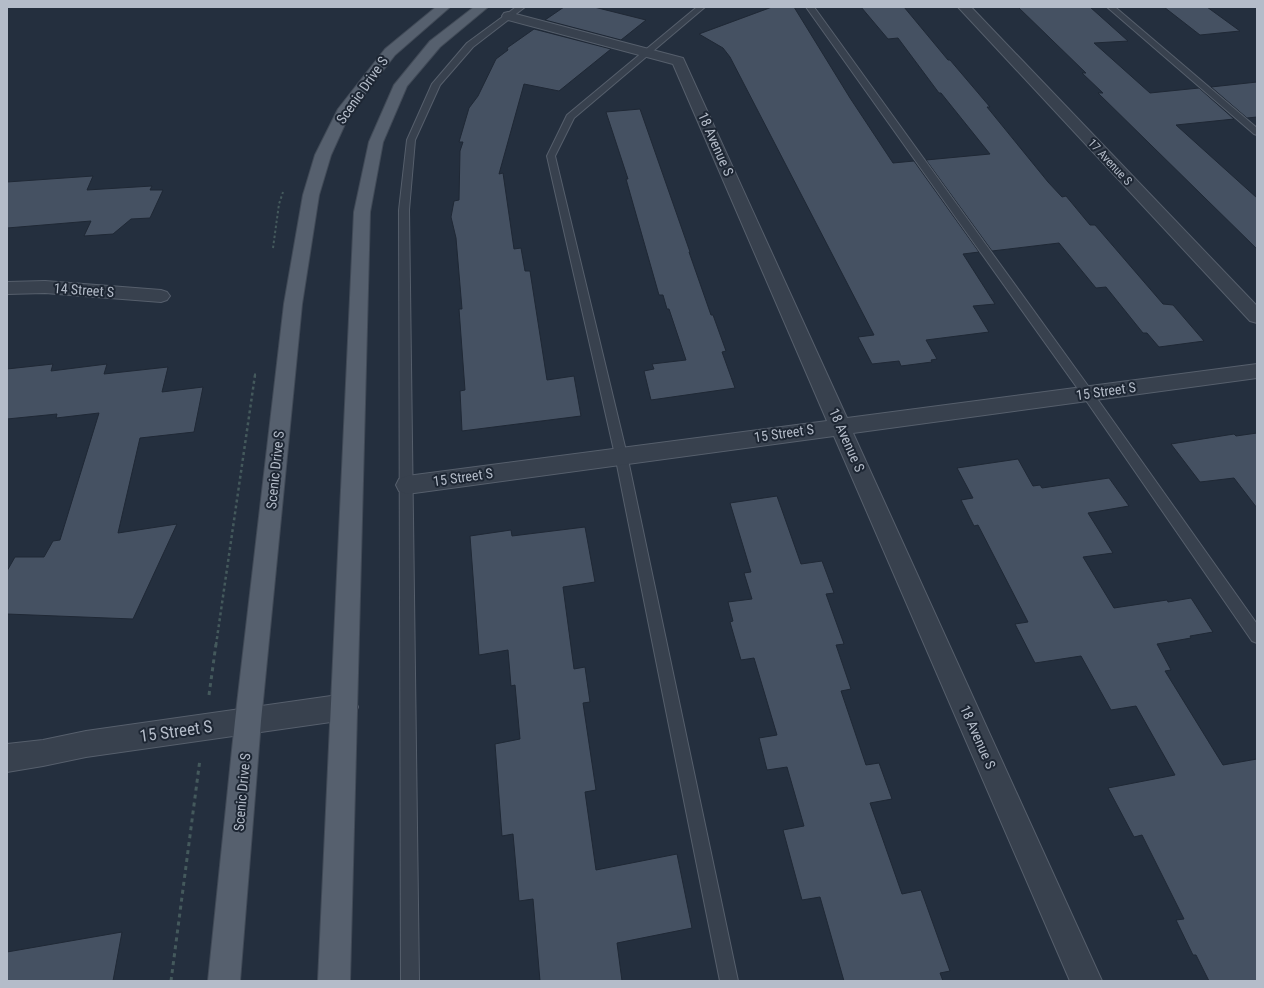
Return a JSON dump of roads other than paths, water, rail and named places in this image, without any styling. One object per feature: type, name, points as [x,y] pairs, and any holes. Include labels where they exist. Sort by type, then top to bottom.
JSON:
[{"type":"main road","name":"Scenic Drive S","points":[[224,981],[248,721],[293,304],[311,195],[323,155],[343,112],[390,52],[436,12],[444,7]]},
{"type":"main road","name":"Scenic Drive S","points":[[334,981],[362,212],[376,142],[401,85],[435,44],[482,7]]},
{"type":"street","name":"17 Avenue S","points":[[964,7],[1257,317]]},
{"type":"street","name":"18 Avenue S","points":[[515,11],[678,61],[841,425],[1086,981]]},
{"type":"street","name":"14 Street S","points":[[7,288],[45,288],[161,296]]},
{"type":"street","name":"15 Street S","points":[[407,485],[841,425],[1257,371]]},
{"type":"street","name":"15 Street S","points":[[7,758],[44,753],[86,744],[345,707]]},
{"type":"lane","points":[[702,7],[570,117],[552,156],[621,455],[729,981]]},
{"type":"lane","points":[[810,7],[1087,393],[1257,636]]},
{"type":"lane","points":[[1111,7],[1257,132]]},
{"type":"lane","points":[[410,981],[404,210],[411,140],[436,84],[470,45],[515,11]]}]
